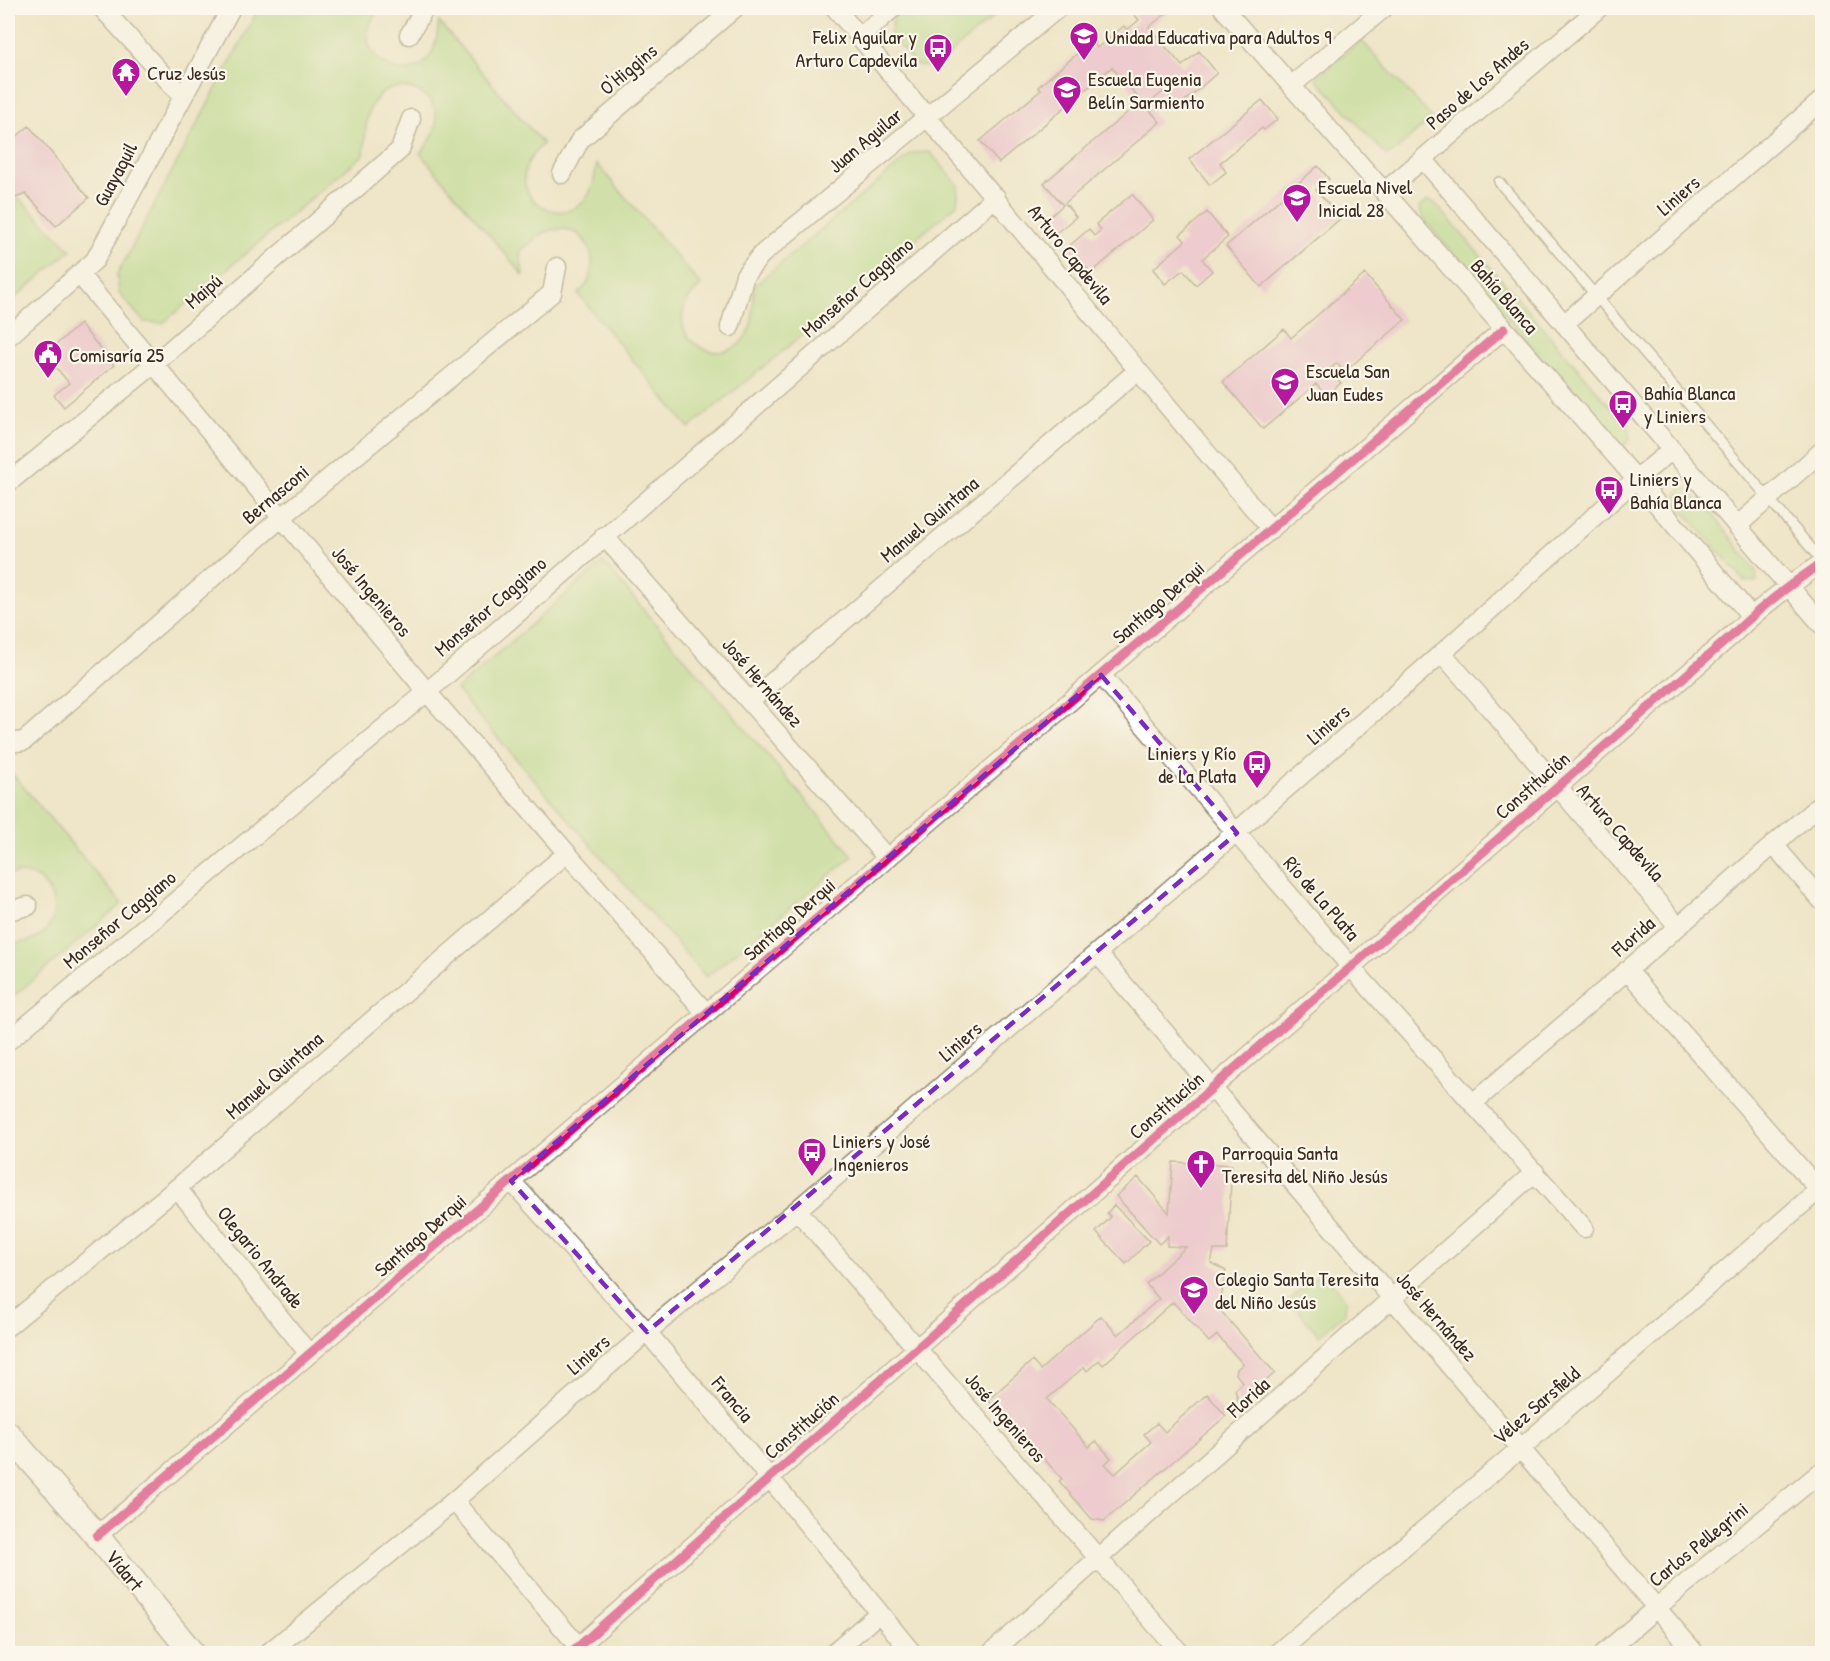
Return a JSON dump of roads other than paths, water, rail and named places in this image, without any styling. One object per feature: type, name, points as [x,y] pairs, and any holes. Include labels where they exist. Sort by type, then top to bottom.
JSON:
[{"type":"street","points":[[102,8],[183,97]]},
{"type":"street","name":"Guayaquil","points":[[8,337],[94,260],[231,8]]},
{"type":"street","points":[[409,35],[424,8]]},
{"type":"street","name":"O'Higgins","points":[[562,174],[580,140],[735,8]]},
{"type":"street","name":"Arturo Capdevila","points":[[835,8],[996,197],[1137,371],[1271,529]]},
{"type":"street","points":[[860,37],[893,8]]},
{"type":"street","name":"Juan Aguilar","points":[[730,327],[745,275],[761,255],[1058,8]]},
{"type":"street","name":"Bahía Blanca","points":[[1223,8],[1636,479],[1752,616]]},
{"type":"street","points":[[1291,86],[1384,8]]},
{"type":"street","name":"Paso de Los Andes","points":[[1384,192],[1599,8]]},
{"type":"street","name":"Liniers","points":[[1564,324],[1822,100]]},
{"type":"street","name":"Maipú","points":[[8,483],[153,365],[400,150],[411,119]]},
{"type":"street","name":"Bahía Blanca","points":[[1423,159],[1822,625]]},
{"type":"street","name":"Monseñor Caggiano","points":[[8,1041],[427,692],[996,197]]},
{"type":"street","name":"Bernasconi","points":[[8,743],[24,741],[281,518],[552,292],[557,267]]},
{"type":"street","name":"José Ingenieros","points":[[79,274],[427,692],[706,1013]]},
{"type":"street","name":"Santiago Derqui","points":[[97,1536],[1504,329]]},
{"type":"street","name":"Manuel Quintana","points":[[750,701],[1137,371]]},
{"type":"street","name":"Liniers","points":[[267,1653],[454,1501],[648,1332],[797,1210],[1236,833],[1636,479],[1672,450]]},
{"type":"street","points":[[1737,526],[1822,451]]},
{"type":"street","name":"José Hernández","points":[[604,536],[887,858]]},
{"type":"street","name":"Constitución","points":[[578,1651],[770,1477],[1212,1088],[1752,616],[1788,585],[1822,562]]},
{"type":"street","name":"Arturo Capdevila","points":[[1442,653],[1678,926]]},
{"type":"street","name":"Río de La Plata","points":[[1101,675],[1351,967],[1584,1228]]},
{"type":"street","name":"Florida","points":[[1473,1103],[1822,803]]},
{"type":"street","points":[[1773,844],[1822,901]]},
{"type":"street","name":"Manuel Quintana","points":[[8,1326],[177,1188],[567,853]]},
{"type":"street","points":[[8,911],[28,906]]},
{"type":"street","name":"José Hernández","points":[[1096,953],[1696,1653]]},
{"type":"street","points":[[1627,970],[1821,1190]]},
{"type":"street","name":"Florida","points":[[990,1653],[1534,1172]]},
{"type":"street","name":"Francia","points":[[511,1181],[648,1332],[913,1653]]},
{"type":"street","name":"Olegario Andrade","points":[[177,1188],[309,1354]]},
{"type":"street","name":"Vélez Sarsfield","points":[[1276,1653],[1521,1448],[1821,1190]]},
{"type":"street","name":"José Ingenieros","points":[[797,1210],[1181,1653]]},
{"type":"street","name":"Vidart","points":[[8,1434],[97,1536],[193,1653]]},
{"type":"street","name":"Carlos Pellegrini","points":[[1604,1653],[1822,1471]]},
{"type":"street","points":[[454,1501],[578,1651]]},
{"type":"street","points":[[832,1653],[879,1613]]},
{"type":"lane","points":[[1499,182],[1822,562]]},
{"type":"place","name":"Unidad Educativa para Adultos 9","points":[[1084,62]]},
{"type":"place","name":"Felix Aguilar y Arturo Capdevila","points":[[938,74]]},
{"type":"place","name":"Cruz Jesús","points":[[126,98]]},
{"type":"place","name":"Escuela Eugenia Belín Sarmiento","points":[[1067,116]]},
{"type":"place","name":"Escuela Nivel Inicial 28","points":[[1297,224]]},
{"type":"place","name":"Comisaría 25","points":[[48,380]]},
{"type":"place","name":"Escuela San Juan Eudes","points":[[1285,408]]},
{"type":"place","name":"Bahía Blanca y Liniers","points":[[1623,430]]},
{"type":"place","name":"Liniers y Bahía Blanca","points":[[1609,516]]},
{"type":"place","name":"Liniers y Río de La Plata","points":[[1257,790]]},
{"type":"place","name":"Liniers y José Ingenieros","points":[[812,1178]]},
{"type":"place","name":"Parroquia Santa Teresita del Niño Jesús","points":[[1201,1190]]},
{"type":"place","name":"Colegio Santa Teresita del Niño Jesús","points":[[1194,1316]]}]
